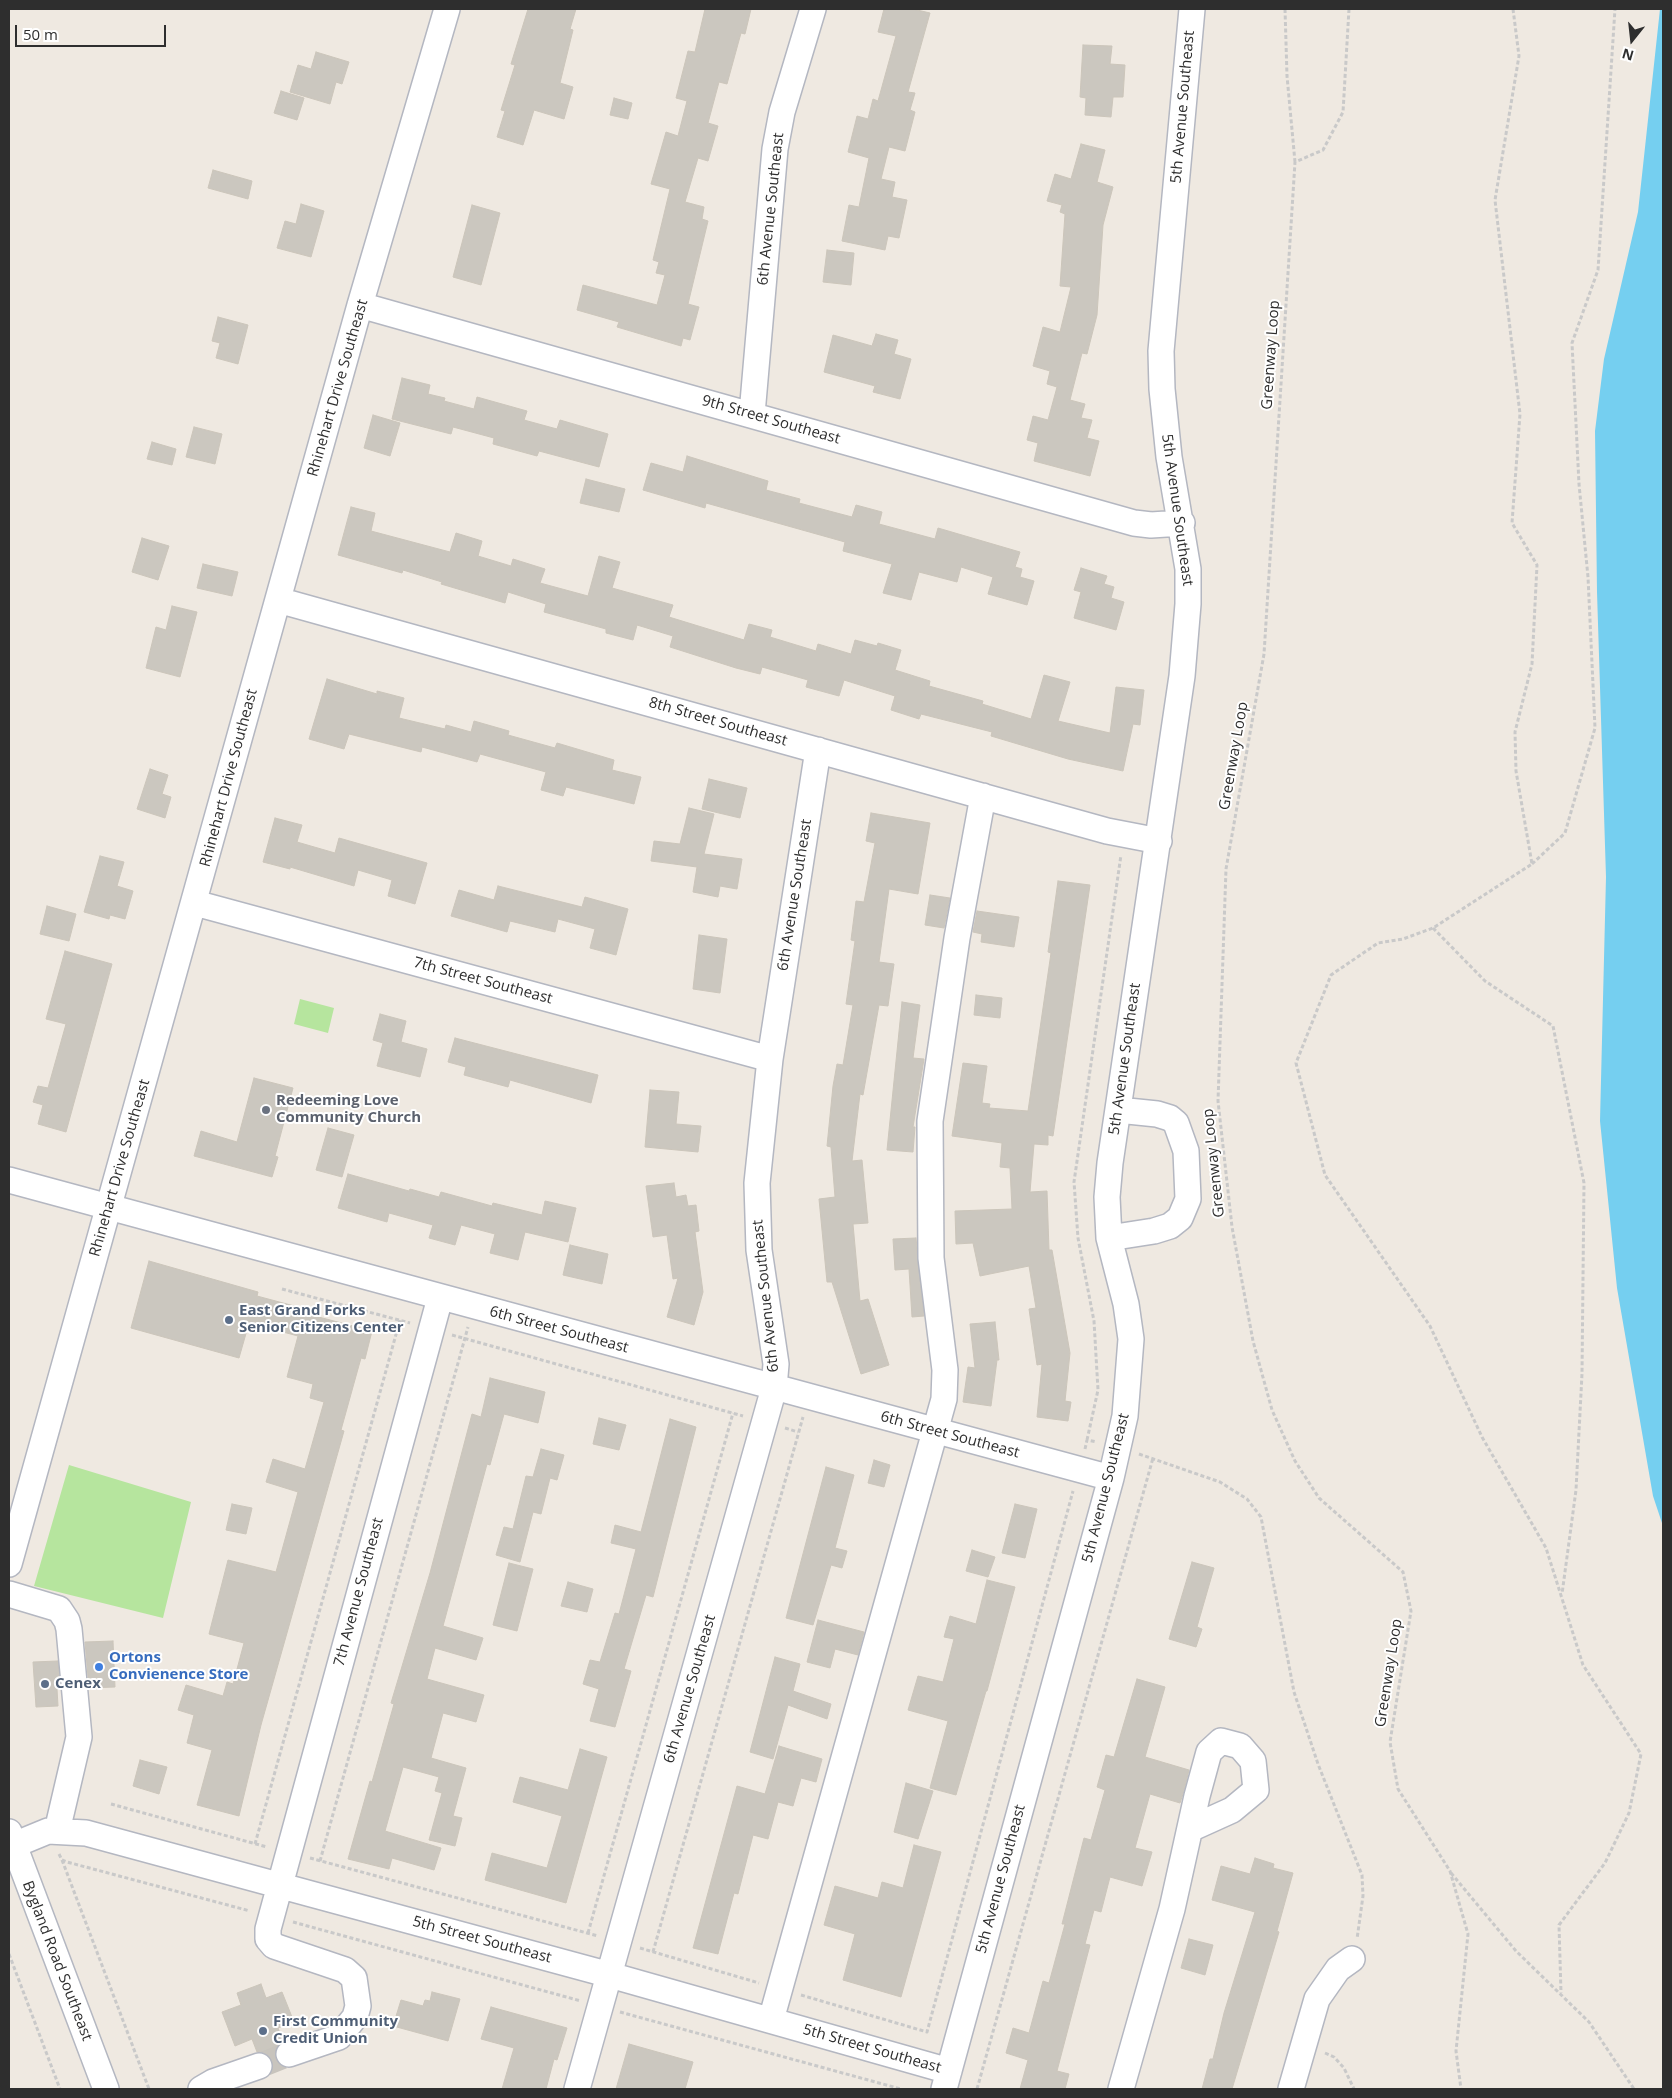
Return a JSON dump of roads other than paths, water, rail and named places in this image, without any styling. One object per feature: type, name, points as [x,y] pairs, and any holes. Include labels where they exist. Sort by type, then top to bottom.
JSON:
[{"type":"street","name":"Rhinehart Drive Southeast","points":[[9,1580],[11,1556],[108,1207],[195,903],[360,305],[447,9]]},
{"type":"street","name":"6th Avenue Southeast","points":[[752,414],[775,149],[782,112],[813,9]]},
{"type":"street","name":"5th Avenue Southeast","points":[[946,2080],[1118,1448],[1128,1391],[1131,1339],[1126,1304],[1109,1238],[1107,1197],[1118,1110],[1182,676],[1188,604],[1188,569],[1182,523],[1169,456],[1162,389],[1161,351],[1192,9]]},
{"type":"street","name":"9th Street Southeast","points":[[360,305],[1134,522],[1151,525],[1182,523]]},
{"type":"street","name":"8th Street Southeast","points":[[278,600],[1124,836],[1159,841]]},
{"type":"street","name":"6th Avenue Southeast","points":[[577,2089],[774,1388],[776,1364],[759,1250],[758,1220],[762,1123],[770,1059],[818,750]]},
{"type":"street","points":[[770,2020],[944,1399],[945,1370],[931,1258],[930,1122],[957,938],[983,796]]},
{"type":"street","name":"7th Street Southeast","points":[[195,903],[770,1059]]},
{"type":"street","points":[[1109,1238],[1154,1231],[1170,1226],[1180,1218],[1188,1199],[1186,1150],[1181,1131],[1176,1123],[1170,1118],[1157,1114],[1118,1110]]},
{"type":"street","name":"6th Street Southeast","points":[[9,1180],[1110,1478]]},
{"type":"street","name":"7th Avenue Southeast","points":[[289,2054],[339,2037],[349,2028],[355,2017],[357,1992],[354,1978],[345,1970],[274,1946],[268,1939],[270,1916],[440,1298]]},
{"type":"street","points":[[9,1594],[58,1609],[67,1621],[69,1629],[79,1737],[52,1831]]},
{"type":"street","points":[[1121,2089],[1172,1909],[1190,1829]]},
{"type":"street","name":"5th Street Southeast","points":[[11,1838],[52,1831],[86,1833],[770,2020],[946,2080]]},
{"type":"street","name":"Bygland Road Southeast","points":[[11,1838],[106,2089]]},
{"type":"street","points":[[1291,2089],[1316,1999],[1338,1969],[1352,1959]]},
{"type":"street","points":[[201,2089],[213,2082],[259,2066]]},
{"type":"water","points":[[1660,9],[1663,9],[1663,1526],[1653,1496],[1617,1288],[1600,1121],[1606,877],[1597,592],[1595,431],[1604,359],[1638,212]]},
{"type":"tunnel","points":[[259,2066],[289,2054]]},
{"type":"place","name":"Redeeming Love Community Church","points":[[266,1110]]},
{"type":"place","name":"East Grand Forks Senior Citizens Center","points":[[229,1320]]},
{"type":"place","name":"Ortons Convienence Store","points":[[99,1667]]},
{"type":"place","name":"Cenex","points":[[45,1684]]},
{"type":"place","name":"First Community Credit Union","points":[[263,2031]]}]
